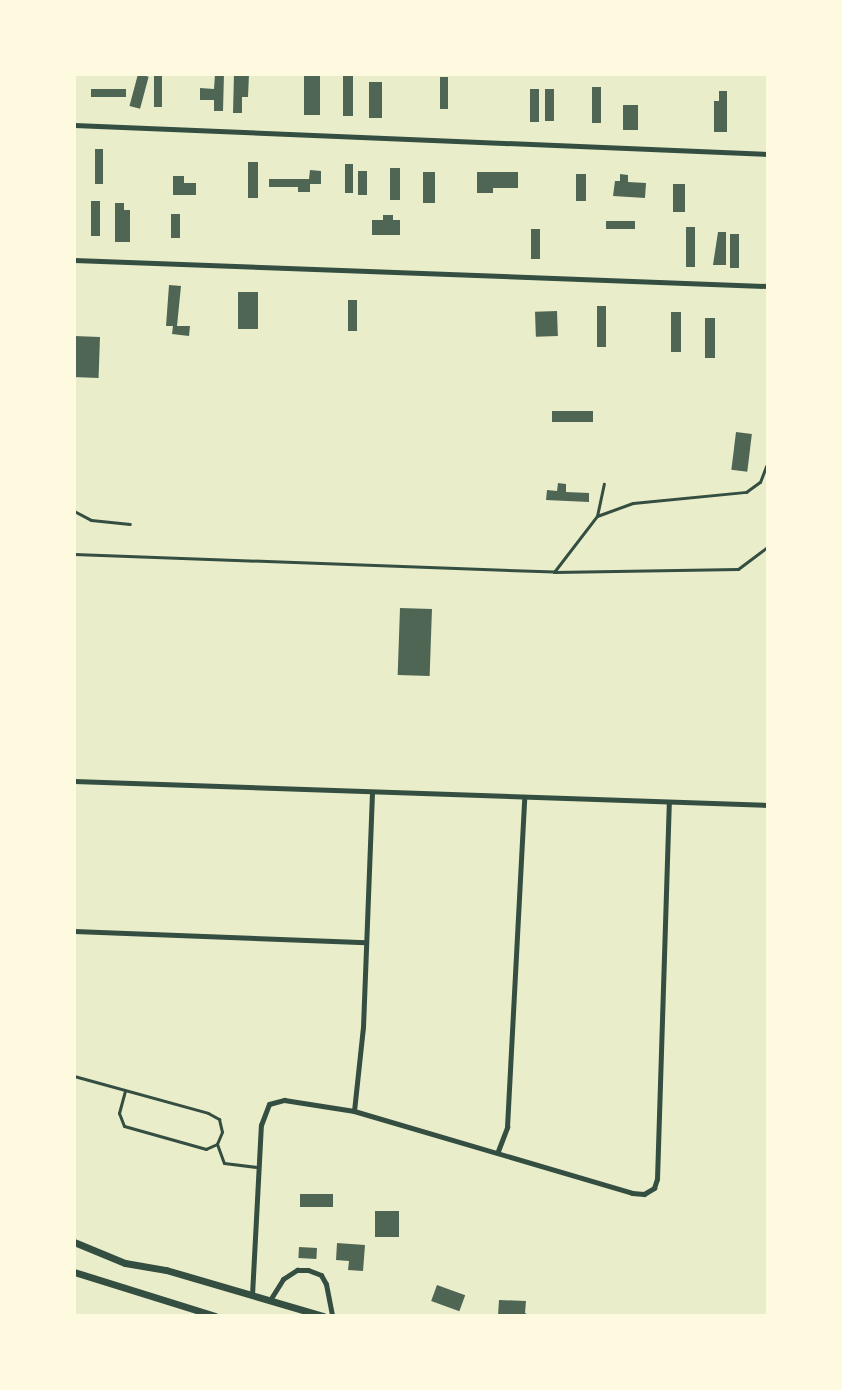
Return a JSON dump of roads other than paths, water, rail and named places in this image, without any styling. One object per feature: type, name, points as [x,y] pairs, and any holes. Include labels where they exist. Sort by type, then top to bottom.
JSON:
[{"type":"main road","points":[[74,1242],[125,1263],[166,1270],[323,1316]]},
{"type":"main road","points":[[74,1272],[210,1315]]},
{"type":"street","points":[[74,125],[768,154]]},
{"type":"street","points":[[74,260],[768,286]]},
{"type":"street","points":[[74,781],[768,805]]},
{"type":"street","points":[[354,1111],[366,942],[372,792]]},
{"type":"street","points":[[498,1151],[507,1127],[524,798]]},
{"type":"street","points":[[252,1295],[261,1125],[269,1104],[284,1100],[354,1111],[632,1193],[649,1192],[657,1179],[669,802]]},
{"type":"street","points":[[74,931],[366,942]]},
{"type":"street","points":[[270,1300],[283,1279],[297,1270],[308,1270],[321,1275],[326,1284],[332,1316]]},
{"type":"lane","points":[[597,516],[633,503],[746,492],[760,482],[766,466]]},
{"type":"lane","points":[[554,572],[597,516],[604,484]]},
{"type":"lane","points":[[74,511],[91,520],[130,524]]},
{"type":"lane","points":[[74,554],[554,572],[738,569],[768,546]]},
{"type":"lane","points":[[74,1076],[219,1119],[222,1132],[217,1144],[224,1163],[257,1167]]},
{"type":"lane","points":[[125,1091],[119,1113],[124,1126],[206,1149],[217,1144]]}]
